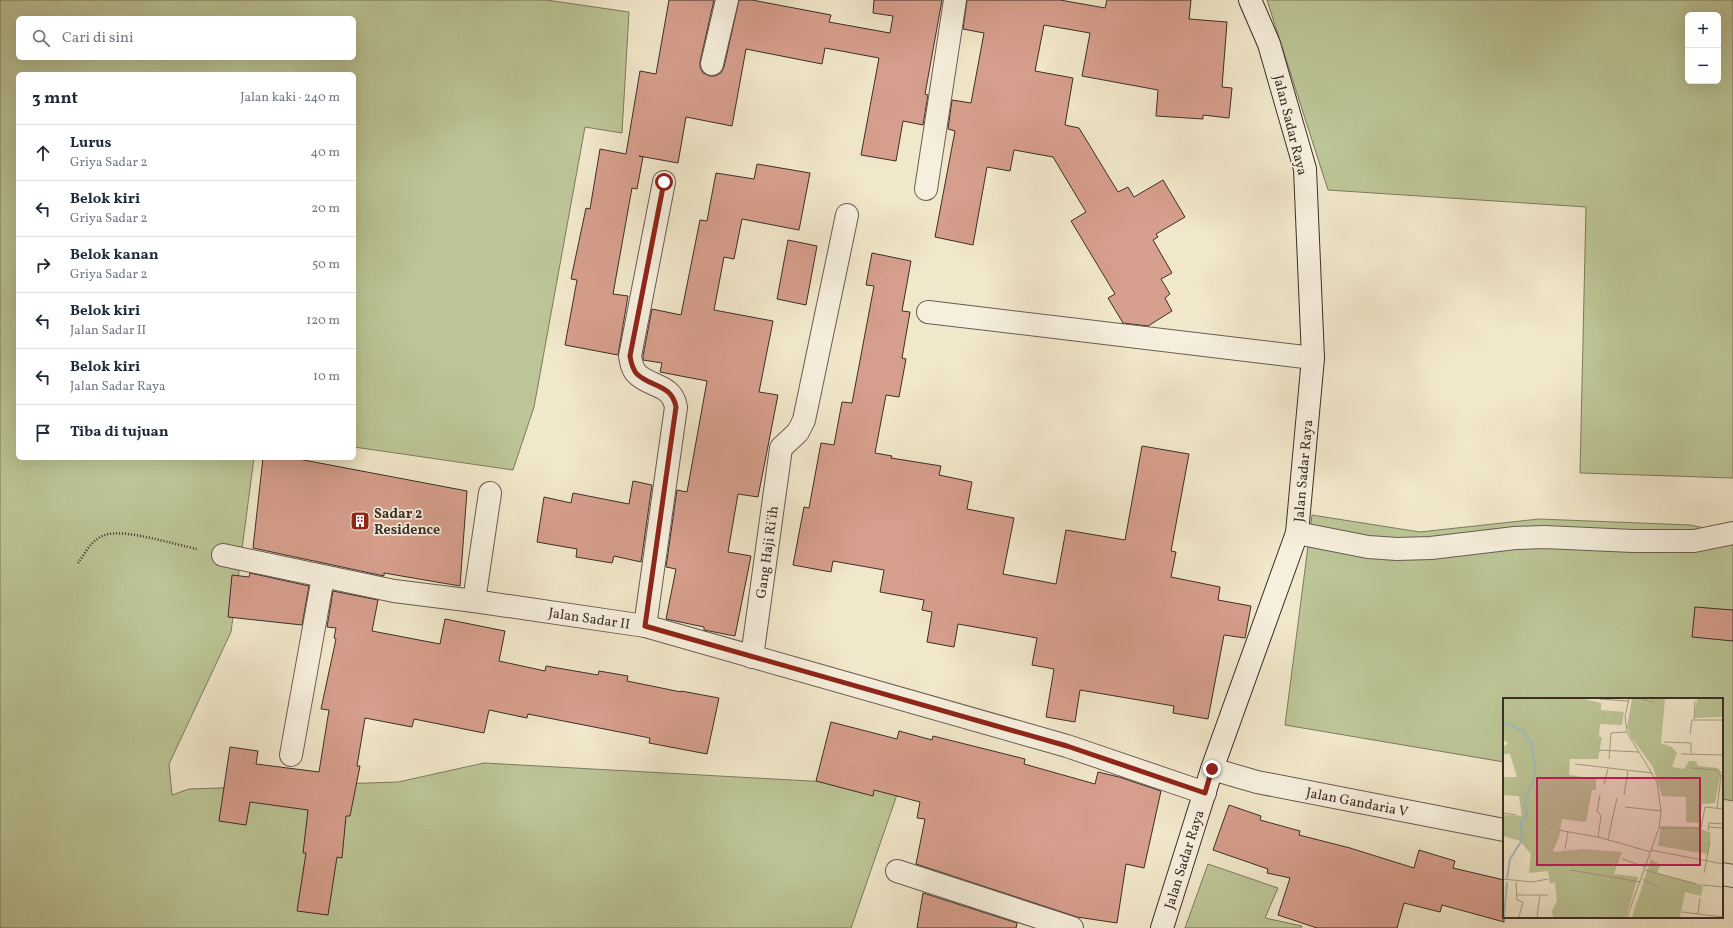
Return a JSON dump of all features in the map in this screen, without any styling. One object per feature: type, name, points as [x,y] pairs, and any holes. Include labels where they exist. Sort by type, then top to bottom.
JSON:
[{"type":"street","points":[[712,64],[727,0]]},
{"type":"street","points":[[926,189],[954,0]]},
{"type":"street","name":"Jalan Sadar Raya","points":[[1162,928],[1212,769],[1297,533],[1313,358],[1305,169],[1269,44],[1250,0]]},
{"type":"street","points":[[645,626],[676,407],[674,398],[670,393],[637,374],[632,366],[630,356],[664,182]]},
{"type":"street","name":"Gang Haji Ri'ih","points":[[752,657],[781,448],[798,432],[804,420],[847,215]]},
{"type":"street","points":[[928,312],[1313,358]]},
{"type":"street","points":[[474,601],[490,493]]},
{"type":"street","points":[[1297,533],[1368,547],[1397,549],[1431,548],[1515,538],[1544,537],[1633,541],[1694,541],[1733,533]]},
{"type":"street","name":"Jalan Sadar II","points":[[223,555],[394,591],[645,626],[1067,746],[1205,793]]},
{"type":"street","points":[[291,755],[323,577]]},
{"type":"street","name":"Jalan Gandaria V","points":[[1212,769],[1257,782],[1503,830]]},
{"type":"street","points":[[897,871],[1072,928]]},
{"type":"street","points":[[1723,874],[1733,876]]},
{"type":"path","points":[[78,563],[91,544],[106,534],[126,533],[223,555]]},
{"type":"green space","points":[[0,0],[546,0],[629,12],[622,133],[585,127],[534,407],[513,470],[356,447],[356,72],[16,72],[16,460],[254,460],[231,632],[169,764],[172,795],[189,789],[398,782],[484,763],[900,786],[851,928],[0,928]]},
{"type":"green space","points":[[1267,0],[1733,0],[1733,478],[1580,473],[1586,207],[1328,190]]},
{"type":"green space","points":[[1312,515],[1420,532],[1539,519],[1690,525],[1733,534],[1733,801],[1723,799],[1723,698],[1503,698],[1503,762],[1285,725]]},
{"type":"green space","points":[[1208,864],[1278,888],[1265,918],[1302,926],[1301,928],[1185,928]]},
{"type":"building","points":[[669,0],[714,0],[700,67],[703,73],[710,76],[715,76],[721,73],[724,67],[739,0],[752,0],[831,15],[829,22],[890,33],[893,16],[873,13],[874,0],[942,0],[925,94],[928,95],[923,125],[903,121],[896,161],[861,155],[879,58],[825,48],[822,64],[746,49],[732,126],[686,117],[678,163],[639,156],[643,157],[637,189],[632,188],[613,294],[628,296],[618,355],[565,345],[577,280],[571,279],[586,208],[590,209],[600,149],[626,154],[640,71],[656,74]]},
{"type":"building","points":[[967,0],[1060,0],[1105,8],[1107,0],[1191,0],[1189,19],[1227,22],[1222,87],[1232,88],[1229,118],[1203,115],[1203,119],[1156,116],[1158,90],[1082,76],[1090,33],[1044,25],[1035,71],[1073,78],[1065,125],[1079,128],[1118,192],[1128,187],[1134,197],[1163,180],[1185,217],[1156,234],[1158,237],[1153,240],[1172,273],[1161,279],[1170,294],[1165,298],[1172,311],[1148,326],[1123,323],[1108,298],[1115,294],[1071,221],[1086,212],[1053,157],[1014,150],[1010,171],[987,167],[973,245],[935,237],[955,131],[948,129],[952,100],[971,103],[984,33],[963,29]]},
{"type":"building","points":[[757,164],[810,173],[799,230],[742,219],[734,259],[724,257],[714,310],[773,321],[759,392],[778,395],[758,497],[738,494],[728,552],[751,556],[735,636],[704,630],[704,627],[666,619],[676,569],[666,567],[677,490],[687,492],[707,381],[660,372],[662,363],[643,360],[643,356],[652,309],[681,315],[700,220],[707,221],[716,173],[754,179]]},
{"type":"building","points":[[788,240],[817,246],[806,305],[777,299]]},
{"type":"building","points":[[872,253],[911,261],[902,311],[910,312],[902,358],[906,359],[899,397],[886,395],[875,453],[892,456],[891,458],[941,466],[939,475],[972,482],[967,509],[1014,518],[1003,574],[1056,584],[1066,530],[1125,540],[1142,446],[1189,454],[1171,551],[1176,552],[1171,577],[1220,587],[1218,600],[1251,606],[1245,638],[1224,635],[1208,719],[1173,713],[1174,706],[1080,690],[1075,722],[1046,717],[1054,669],[1032,665],[1037,638],[958,624],[954,647],[927,642],[932,612],[922,610],[924,600],[880,592],[884,570],[833,561],[831,572],[793,565],[804,507],[809,508],[821,443],[834,445],[842,402],[852,403],[874,286],[866,285]]},
{"type":"building","name":"Sadar 2 Residence","points":[[263,460],[304,460],[467,491],[460,586],[384,573],[384,576],[253,548]]},
{"type":"building","points":[[633,481],[652,485],[641,562],[614,556],[612,563],[576,557],[577,549],[537,542],[544,497],[571,503],[573,493],[629,504]]},
{"type":"building","points":[[250,573],[309,586],[302,625],[228,617],[232,575],[249,577]]},
{"type":"building","points":[[333,591],[378,600],[372,631],[440,644],[445,619],[505,631],[499,661],[545,671],[546,666],[598,675],[599,671],[628,676],[627,681],[719,698],[707,754],[649,743],[650,738],[528,714],[527,718],[489,710],[484,733],[414,719],[412,727],[365,718],[357,766],[360,766],[350,816],[346,816],[342,858],[337,857],[328,915],[297,911],[306,853],[303,853],[308,810],[250,802],[246,825],[219,821],[230,747],[258,751],[256,764],[319,772],[329,710],[321,709],[336,639],[334,638],[336,628],[327,627]]},
{"type":"building","points":[[1695,607],[1733,610],[1733,641],[1692,637]]},
{"type":"building","points":[[831,722],[897,739],[899,731],[932,740],[933,736],[1025,759],[1024,764],[1095,784],[1098,772],[1119,777],[1161,791],[1144,868],[1126,864],[1117,923],[1077,917],[916,864],[925,819],[917,818],[920,802],[874,790],[873,796],[816,781]]},
{"type":"building","points":[[1229,805],[1261,816],[1260,820],[1300,831],[1299,835],[1350,848],[1414,868],[1419,850],[1455,861],[1453,868],[1503,880],[1504,922],[1442,905],[1440,912],[1404,903],[1397,928],[1317,928],[1278,915],[1290,878],[1267,873],[1268,869],[1213,850]]},
{"type":"building","points":[[923,893],[1017,923],[1016,928],[917,928]]},
{"type":"place","name":"Sadar 2 Residence","points":[[360,521]]},
{"type":"route","points":[[664,182],[630,356],[632,366],[637,374],[670,393],[674,398],[676,407],[645,626],[1067,746],[1205,793],[1212,769]]}]
